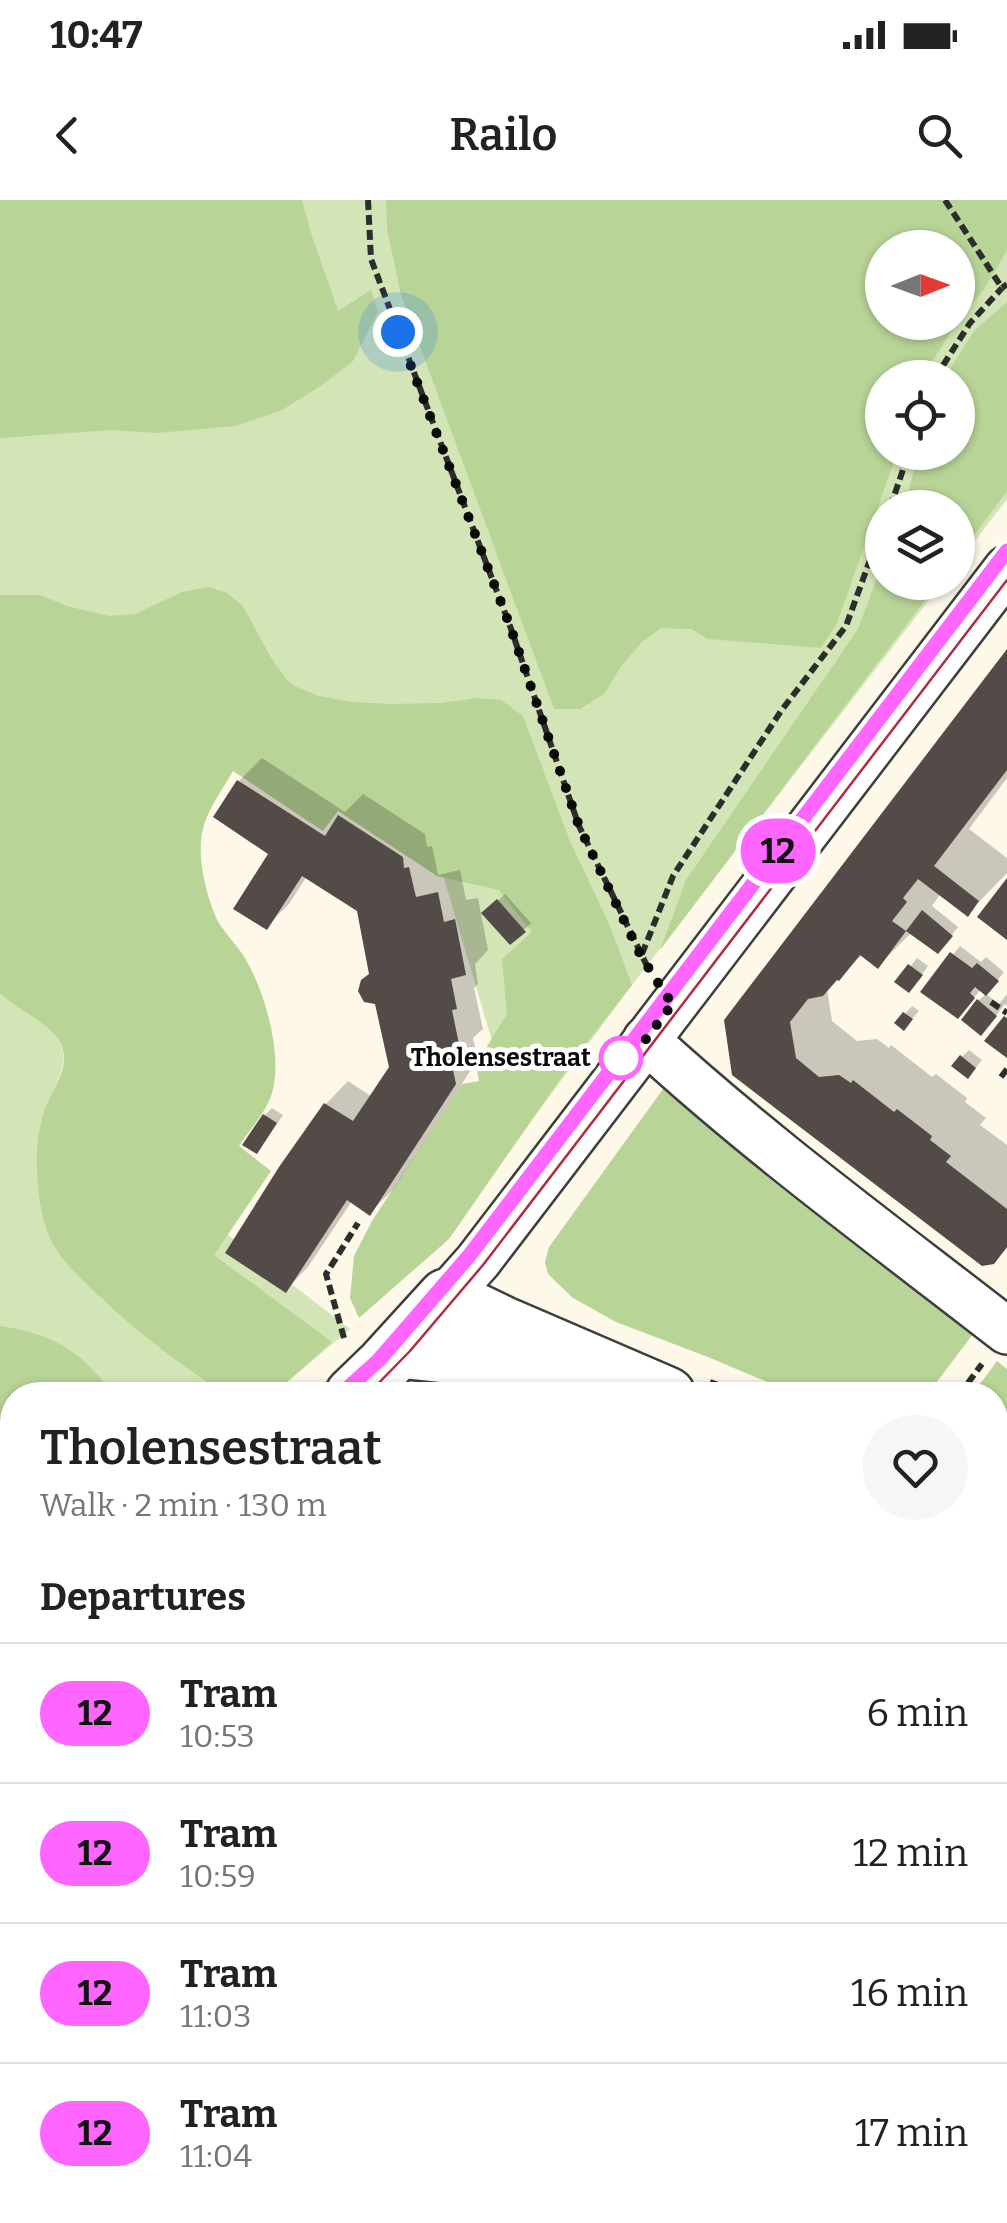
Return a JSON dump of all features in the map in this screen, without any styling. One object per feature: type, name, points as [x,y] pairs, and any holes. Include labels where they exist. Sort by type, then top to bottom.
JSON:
[{"type":"street","points":[[367,1366],[446,1297],[490,1245],[1007,569]]},
{"type":"street","points":[[646,1040],[718,1106],[1007,1331]]},
{"type":"street","points":[[446,1297],[634,1382]]},
{"type":"street","points":[[367,1366],[474,1358],[572,1382]]},
{"type":"path","points":[[368,200],[370,259],[510,626],[579,826],[641,956],[674,1002]]},
{"type":"path","points":[[945,200],[1004,286],[970,323],[946,360]]},
{"type":"path","points":[[641,956],[673,876],[781,710],[846,626],[865,574]]},
{"type":"path","points":[[991,1002],[1007,1013]]},
{"type":"path","points":[[1001,1077],[1007,1069]]},
{"type":"path","points":[[358,1223],[326,1274],[367,1366]]},
{"type":"green space","points":[[0,200],[1007,200],[1007,499],[975,541],[975,490],[865,490],[865,600],[929,600],[520,1136],[443,875],[141,680],[48,1028],[63,1053],[62,1070],[50,1098],[350,1329],[287,1382],[0,1382]]},
{"type":"green space","points":[[0,200],[302,200],[338,311],[371,290],[378,312],[353,361],[282,410],[236,426],[0,438]]},
{"type":"green space","points":[[386,200],[1007,200],[1007,250],[975,300],[975,230],[865,230],[865,340],[946,340],[933,360],[865,360],[865,470],[891,470],[884,490],[865,490],[865,544],[837,623],[821,648],[708,639],[691,629],[661,628],[622,665],[604,694],[580,709],[554,709],[401,295],[387,229]]},
{"type":"green space","points":[[1007,302],[1007,491],[975,534],[975,490],[909,490],[914,470],[975,470],[975,360],[956,360],[968,340],[975,340],[975,330]]},
{"type":"green space","points":[[209,587],[227,593],[243,606],[286,679],[319,696],[389,704],[501,700],[523,716],[569,839],[610,926],[632,985],[575,1058],[449,1239],[359,1318],[350,1298],[354,1256],[372,1221],[462,1084],[479,1081],[476,1064],[507,1014],[502,959],[532,932],[499,890],[437,876],[338,811],[323,831],[233,771],[204,825],[202,867],[219,923],[243,955],[267,1010],[274,1049],[274,1086],[259,1119],[239,1146],[271,1171],[214,1255],[332,1342],[287,1382],[206,1382],[120,1315],[58,1252],[42,1211],[37,1149],[43,1115],[62,1070],[64,1055],[52,1032],[0,993],[0,595],[40,595],[109,616],[135,614],[182,592]]},
{"type":"green space","points":[[869,600],[925,600],[660,950],[686,880],[858,629]]},
{"type":"green space","points":[[671,1078],[982,1322],[937,1382],[767,1382],[616,1322],[573,1298],[548,1274],[545,1262],[549,1247]]},
{"type":"green space","points":[[0,1326],[35,1334],[65,1347],[103,1382],[0,1382]]},
{"type":"green space","points":[[997,1361],[1007,1369],[1007,1382],[982,1382]]},
{"type":"building","points":[[1007,649],[1007,770],[934,866],[979,901],[968,917],[918,879],[892,921],[906,931],[878,969],[860,955],[823,996],[808,999],[790,1022],[796,1058],[819,1077],[839,1075],[851,1083],[853,1080],[894,1112],[897,1109],[951,1156],[946,1162],[1007,1209],[1007,1247],[994,1264],[982,1266],[732,1075],[724,1020]]},
{"type":"building","points":[[237,780],[325,836],[338,815],[403,857],[416,897],[438,892],[444,922],[455,919],[466,975],[451,979],[457,1009],[452,1010],[461,1054],[450,1056],[456,1084],[370,1216],[347,1200],[286,1293],[225,1253],[324,1103],[353,1121],[389,1067],[375,1004],[364,1002],[358,991],[361,980],[369,974],[357,911],[302,876],[267,930],[233,909],[268,854],[213,817]]},
{"type":"building","points":[[1007,878],[1007,940],[977,917]]},
{"type":"building","points":[[497,899],[526,932],[510,945],[481,913]]},
{"type":"building","points":[[922,910],[953,936],[938,954],[906,931]]},
{"type":"building","points":[[950,952],[972,968],[977,963],[999,981],[986,996],[975,987],[970,993],[975,998],[958,1019],[920,992]]},
{"type":"building","points":[[908,964],[923,975],[909,993],[894,982]]},
{"type":"building","points":[[977,999],[997,1016],[981,1036],[961,1020]]},
{"type":"building","points":[[903,1012],[913,1019],[904,1031],[894,1023]]},
{"type":"building","points":[[1004,1016],[1007,1018],[1007,1058],[984,1041]]},
{"type":"building","points":[[960,1055],[976,1068],[968,1079],[951,1066]]},
{"type":"building","points":[[263,1114],[277,1123],[257,1154],[242,1145]]},
{"type":"tram line","points":[[354,1382],[379,1360],[469,1256],[1007,551]]},
{"type":"tram line","name":"12","points":[[354,1382],[379,1360],[469,1256],[1007,551]]},
{"type":"tram line","points":[[380,1382],[483,1265],[1007,580]]},
{"type":"place","name":"Tholensestraat","points":[[621,1058]]},
{"type":"route","points":[[398,332],[510,626],[579,826],[641,956],[674,1002],[622,1071],[621,1058]]}]
